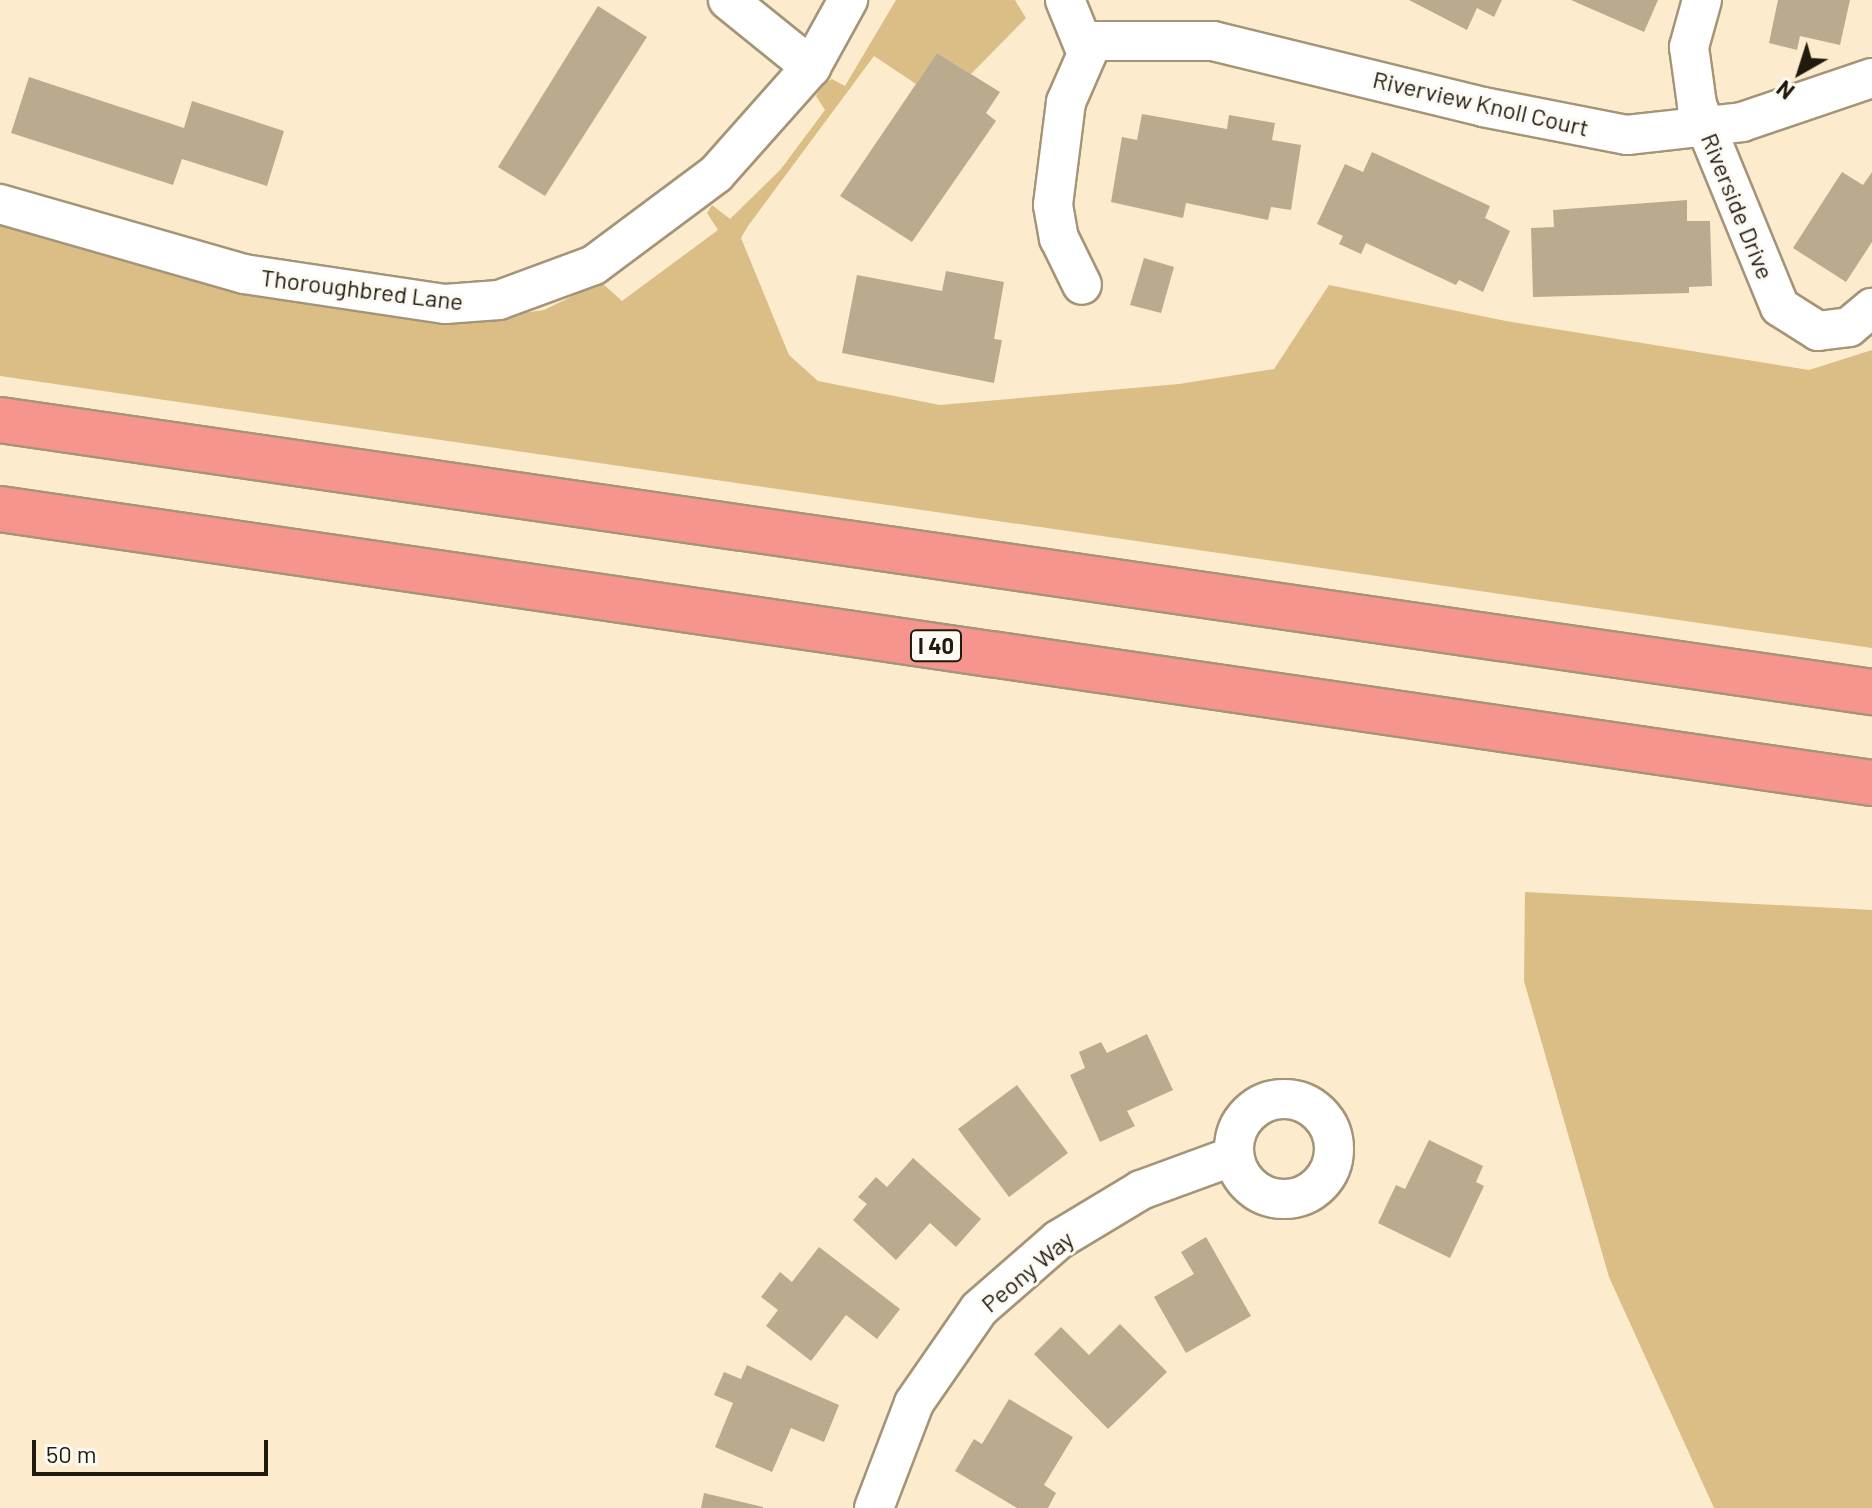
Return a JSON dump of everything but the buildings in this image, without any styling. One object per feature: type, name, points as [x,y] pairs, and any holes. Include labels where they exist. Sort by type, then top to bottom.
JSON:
[{"type":"highway","points":[[0,420],[1872,692]]},
{"type":"highway","name":"I 40","points":[[0,509],[1872,783]]},
{"type":"street","points":[[728,0],[811,67]]},
{"type":"street","name":"Thoroughbred Lane","points":[[0,204],[244,274],[445,304],[499,300],[594,265],[692,193],[741,151],[811,67],[848,0]]},
{"type":"street","points":[[1065,0],[1086,41],[1086,62],[1066,102],[1053,205],[1059,238],[1082,285]]},
{"type":"street","name":"Riverside Drive","points":[[1702,0],[1689,47],[1691,79],[1707,129],[1780,307],[1818,331],[1849,327],[1872,308]]},
{"type":"street","name":"Riverview Knoll Court","points":[[1086,41],[1213,41],[1592,130],[1640,135],[1707,129],[1872,78]]},
{"type":"street","name":"Peony Way","points":[[874,1508],[914,1403],[979,1309],[1058,1240],[1141,1190],[1234,1156]]},
{"type":"shaded area","points":[[896,0],[1015,0],[1026,18],[971,74],[937,53],[916,84],[874,56],[741,238],[789,355],[818,381],[940,405],[1179,384],[1274,369],[1329,285],[1506,321],[1809,370],[1872,350],[1872,648],[0,376],[0,220],[455,322],[544,310],[601,282],[622,301],[718,230],[707,213],[712,205],[730,219],[781,169],[825,110],[816,96],[823,84],[832,79],[845,86]]},
{"type":"shaded area","points":[[1525,892],[1872,910],[1872,1508],[1714,1508],[1609,1277],[1524,981]]}]
